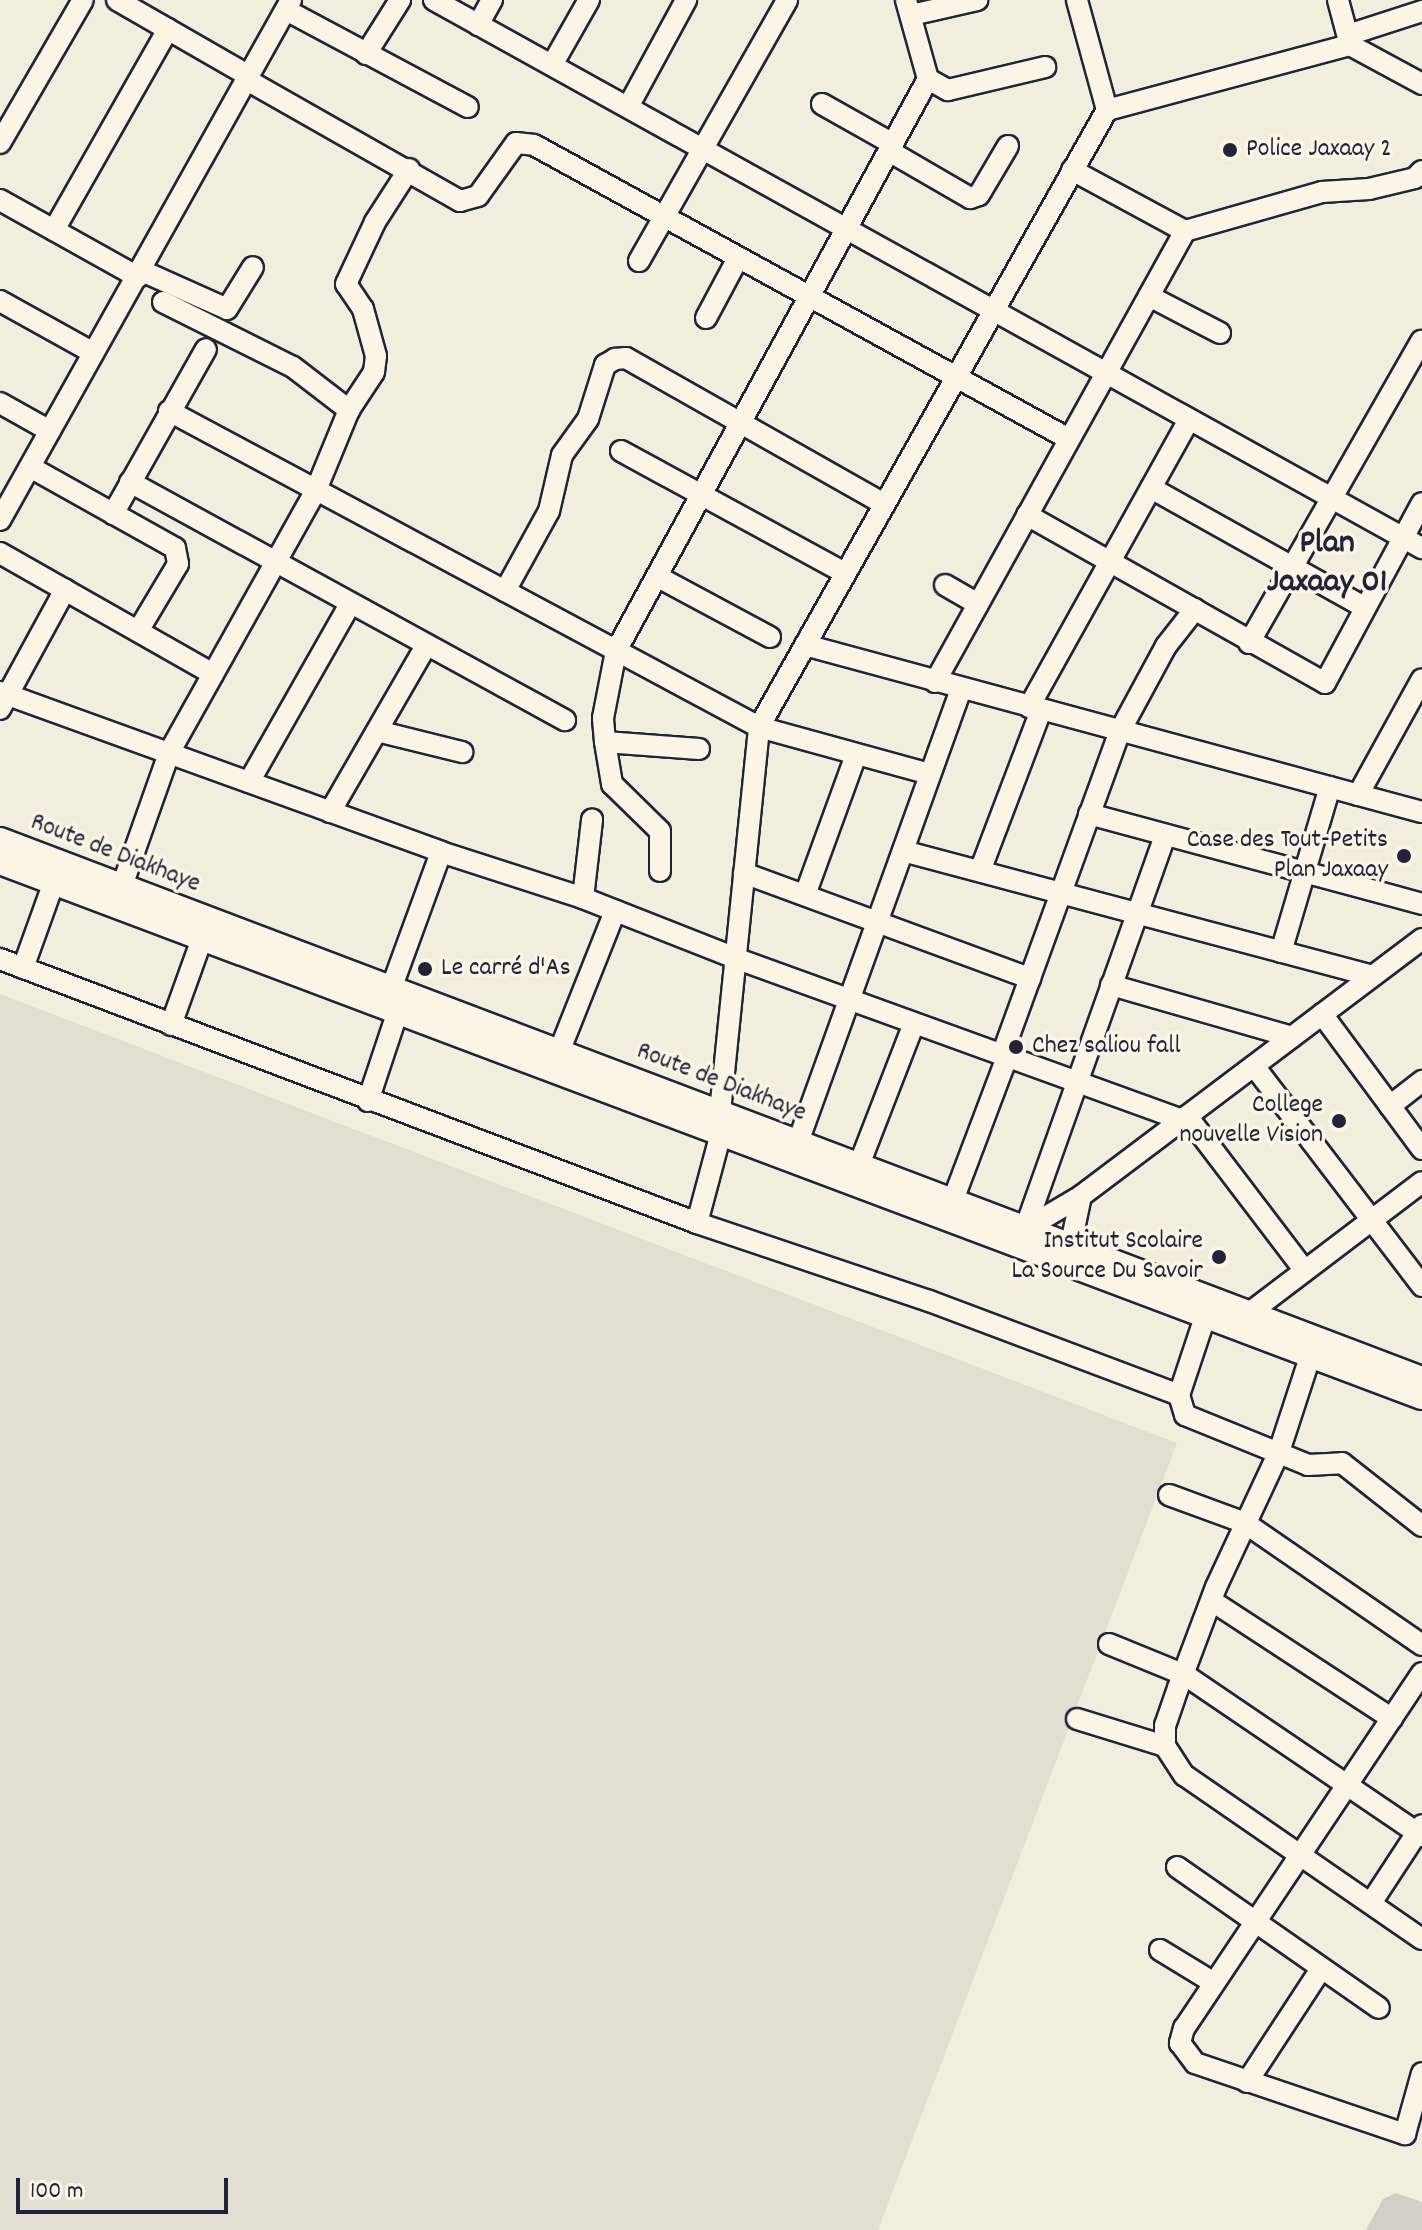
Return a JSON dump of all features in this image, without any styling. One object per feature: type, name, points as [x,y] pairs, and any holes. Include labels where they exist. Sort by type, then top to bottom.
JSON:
[{"type":"main road","name":"Route de Diakhaye","points":[[0,840],[122,886],[395,1000],[1020,1237],[1205,1317],[1422,1397]]},
{"type":"main road","name":"Route de Diakhaye","points":[[0,862],[203,936],[559,1052],[720,1123],[798,1142],[953,1200],[1020,1237]]},
{"type":"main road","name":"Route de Diakhaye","points":[[1068,1256],[1248,1314],[1422,1379]]},
{"type":"street","points":[[0,143],[83,0]]},
{"type":"street","points":[[117,0],[248,78],[470,202],[511,148],[525,142],[1069,439]]},
{"type":"street","points":[[366,54],[400,0]]},
{"type":"street","points":[[434,0],[1422,548]]},
{"type":"street","points":[[478,25],[492,0]]},
{"type":"street","points":[[552,65],[589,0]]},
{"type":"street","points":[[628,107],[686,0]]},
{"type":"street","points":[[639,261],[787,0]]},
{"type":"street","points":[[660,871],[660,831],[612,784],[605,742],[606,694],[616,651],[928,79],[908,8],[977,0]]},
{"type":"street","points":[[1077,0],[1107,110]]},
{"type":"street","points":[[1338,0],[1349,40],[1422,84]]},
{"type":"street","points":[[0,520],[288,5],[366,54],[468,107]]},
{"type":"street","points":[[697,1223],[720,1123],[759,727],[1107,110],[1349,40],[1422,11]]},
{"type":"street","points":[[54,230],[168,29]]},
{"type":"street","points":[[928,79],[948,90],[1045,67]]},
{"type":"street","points":[[822,104],[970,198],[979,195],[1008,146]]},
{"type":"street","points":[[122,886],[169,753],[316,490],[349,410],[374,372],[376,356],[363,309],[346,284],[375,222],[409,169]]},
{"type":"street","points":[[1072,170],[1185,231],[1322,192],[1369,189],[1415,178],[1422,171]]},
{"type":"street","points":[[0,200],[140,274],[219,309],[227,309],[253,267]]},
{"type":"street","points":[[935,682],[1185,231]]},
{"type":"street","points":[[706,318],[738,258]]},
{"type":"street","points":[[1149,296],[1220,333]]},
{"type":"street","points":[[0,301],[92,352]]},
{"type":"street","points":[[163,302],[293,367],[349,410]]},
{"type":"street","points":[[1249,643],[1421,341]]},
{"type":"street","points":[[113,514],[206,349]]},
{"type":"street","points":[[505,591],[549,511],[562,455],[594,408],[605,365],[626,358],[884,504]]},
{"type":"street","points":[[0,403],[50,431]]},
{"type":"street","points":[[169,411],[759,727],[930,774]]},
{"type":"street","points":[[980,871],[1035,708],[1110,562],[1189,419]]},
{"type":"street","points":[[621,451],[845,573]]},
{"type":"street","points":[[30,467],[179,556],[138,631]]},
{"type":"street","points":[[130,482],[565,720]]},
{"type":"street","points":[[1151,488],[1364,607]]},
{"type":"street","points":[[1027,515],[1195,609],[1249,643],[1325,683],[1422,503]]},
{"type":"street","points":[[0,553],[213,674]]},
{"type":"street","points":[[658,577],[770,637]]},
{"type":"street","points":[[945,585],[978,604]]},
{"type":"street","points":[[65,590],[2,699],[169,753],[441,852],[583,898],[849,1000],[1185,1118],[1303,1268]]},
{"type":"street","points":[[249,782],[350,604]]},
{"type":"street","points":[[953,1200],[1120,731],[1158,660],[1195,609]]},
{"type":"street","points":[[805,645],[1422,812]]},
{"type":"street","points":[[330,812],[426,646]]},
{"type":"street","points":[[1358,795],[1422,679]]},
{"type":"street","points":[[798,1142],[961,689]]},
{"type":"street","points":[[377,731],[462,752]]},
{"type":"street","points":[[605,742],[699,749]]},
{"type":"street","points":[[805,895],[856,755]]},
{"type":"street","points":[[1281,952],[1330,787]]},
{"type":"street","points":[[1089,814],[1422,904]]},
{"type":"street","points":[[583,898],[592,820]]},
{"type":"street","points":[[1020,1237],[1165,835]]},
{"type":"street","points":[[903,851],[1139,911],[1373,976]]},
{"type":"street","points":[[368,1101],[395,1000],[441,852]]},
{"type":"street","points":[[744,873],[1030,978]]},
{"type":"street","points":[[23,968],[54,882]]},
{"type":"street","points":[[559,1052],[615,911]]},
{"type":"street","points":[[171,1025],[203,936]]},
{"type":"street","points":[[1020,1237],[1081,1196],[1422,939]]},
{"type":"street","points":[[0,959],[368,1101],[697,1223],[1179,1395]]},
{"type":"street","points":[[1111,985],[1292,1037]]},
{"type":"street","points":[[1322,1014],[1422,1149]]},
{"type":"street","points":[[859,1165],[914,1023]]},
{"type":"street","points":[[1254,1066],[1422,1286]]},
{"type":"street","points":[[1390,1106],[1422,1081]]},
{"type":"street","points":[[1248,1314],[1303,1268],[1422,1182]]},
{"type":"street","points":[[1068,1256],[1081,1196]]},
{"type":"street","points":[[1205,1317],[1179,1395],[1185,1415],[1308,1465],[1342,1463],[1422,1528],[1422,1542]]},
{"type":"street","points":[[1310,1357],[1279,1452],[1212,1601],[1165,1725],[1165,1746],[1184,1775],[1422,1939]]},
{"type":"street","points":[[1169,1495],[1245,1523],[1422,1645]]},
{"type":"street","points":[[1212,1601],[1392,1719]]},
{"type":"street","points":[[1109,1644],[1185,1675],[1347,1787],[1420,1832],[1371,1903]]},
{"type":"street","points":[[1422,1673],[1184,2028],[1181,2049],[1195,2063],[1413,2136],[1422,2073]]},
{"type":"street","points":[[1077,1719],[1165,1746]]},
{"type":"street","points":[[1177,1867],[1379,2008]]},
{"type":"street","points":[[1160,1950],[1214,1983]]},
{"type":"street","points":[[1247,2082],[1321,1969]]},
{"type":"shaded area","points":[[0,994],[1177,1443],[878,2230],[0,2230]]},
{"type":"shaded area","points":[[1396,2193],[1422,2202],[1422,2230],[1366,2230],[1383,2199]]},
{"type":"place","name":"Police Jaxaay 2","points":[[1230,150]]},
{"type":"place","name":"Case des Tout-Petits Plan Jaxaay","points":[[1404,856]]},
{"type":"place","name":"Le carré d'As","points":[[425,969]]},
{"type":"place","name":"Chez saliou fall","points":[[1016,1047]]},
{"type":"place","name":"College nouvelle Vision","points":[[1339,1121]]},
{"type":"place","name":"Institut Scolaire La Source Du Savoir","points":[[1219,1257]]},
{"type":"district","name":"Plan Jaxaay 01","points":[[1327,564]]}]
